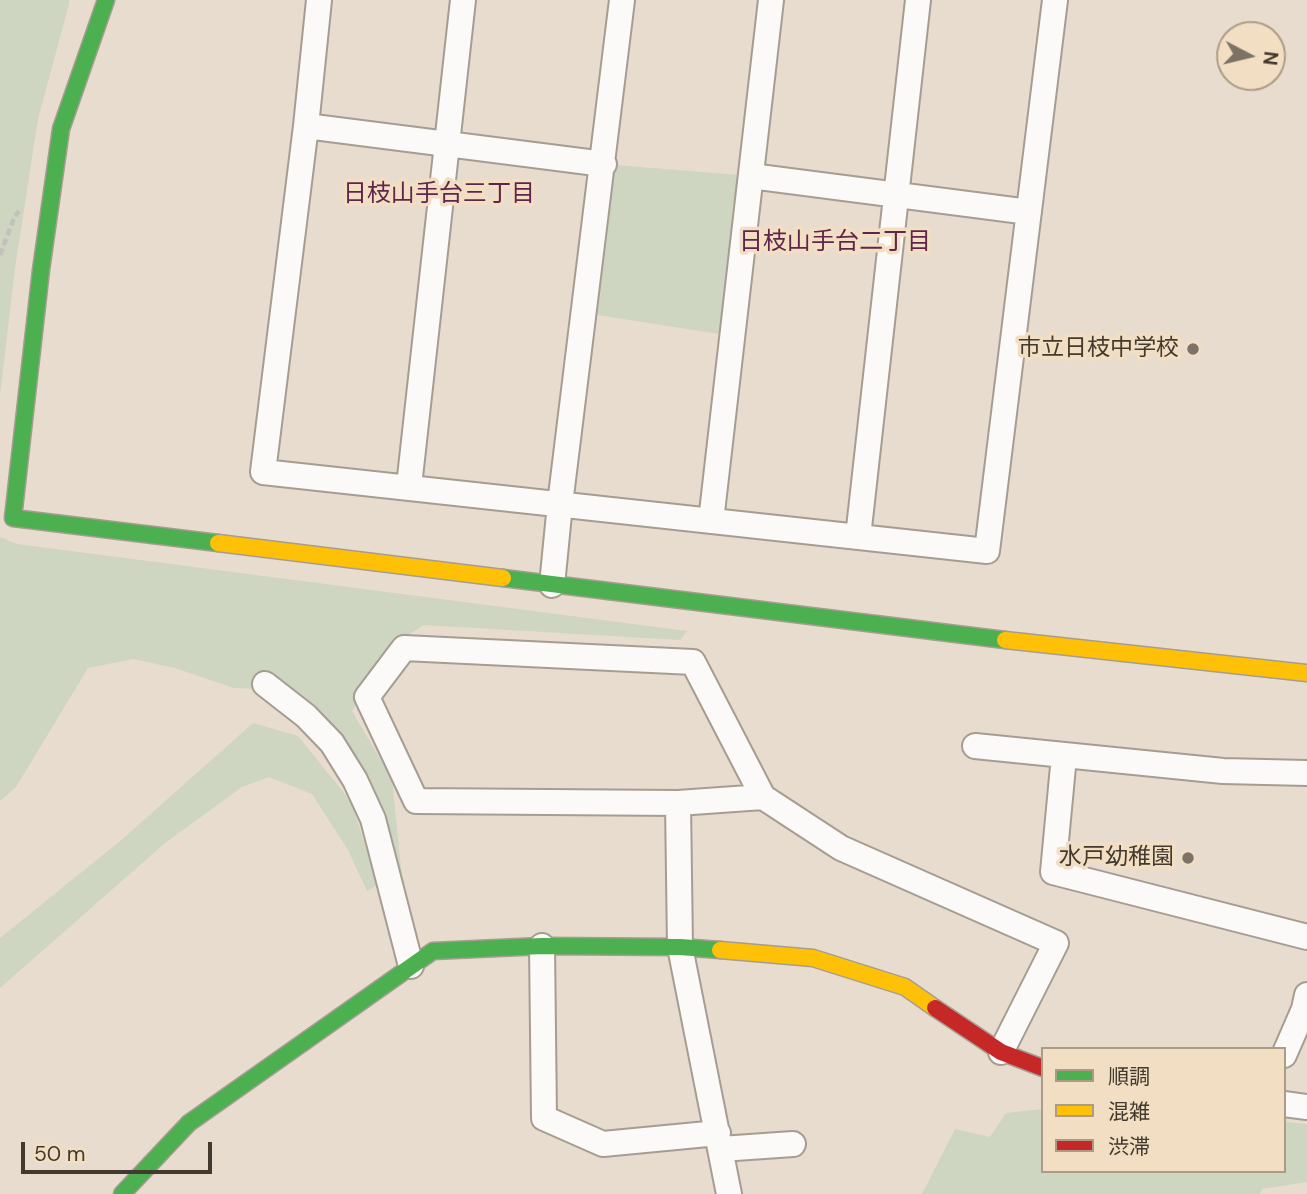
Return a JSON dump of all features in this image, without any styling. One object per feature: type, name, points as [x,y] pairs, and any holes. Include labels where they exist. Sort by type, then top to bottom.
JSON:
[{"type":"street","points":[[106,0],[61,129],[41,270],[13,518],[1091,650],[1307,673]]},
{"type":"street","points":[[319,0],[263,471],[987,551],[1055,0]]},
{"type":"street","points":[[409,486],[463,0]]},
{"type":"street","points":[[552,585],[622,0]]},
{"type":"street","points":[[711,521],[771,0]]},
{"type":"street","points":[[858,537],[918,0]]},
{"type":"street","points":[[306,126],[604,164]]},
{"type":"street","points":[[751,176],[1029,212]]},
{"type":"street","points":[[763,797],[678,803],[416,801],[367,697],[404,648],[693,662],[763,797],[841,848],[1056,943],[1001,1052]]},
{"type":"street","points":[[265,684],[306,716],[331,743],[355,780],[373,819],[411,966]]},
{"type":"street","points":[[975,746],[1223,771],[1307,773]]},
{"type":"street","points":[[1064,756],[1054,872],[1307,937]]},
{"type":"street","points":[[678,803],[680,947],[729,1194]]},
{"type":"street","points":[[542,946],[544,1118],[603,1144],[719,1141],[793,1144]]},
{"type":"street","points":[[122,1194],[189,1123],[433,951],[542,946],[680,947],[813,958],[905,987],[1001,1052],[1041,1067]]},
{"type":"street","points":[[1286,1050],[1304,1009],[1307,995]]},
{"type":"street","points":[[1286,1104],[1307,1107]]},
{"type":"green space","points":[[0,0],[69,0],[69,4],[38,119],[15,268],[0,395]]},
{"type":"green space","points":[[604,164],[751,176],[732,336],[585,313]]},
{"type":"green space","points":[[0,537],[17,544],[687,631],[680,640],[424,625],[393,644],[352,711],[392,779],[403,888],[375,795],[285,690],[234,688],[175,668],[133,659],[88,668],[16,787],[0,801]]},
{"type":"green space","points":[[253,723],[298,736],[352,803],[377,885],[367,891],[348,850],[312,794],[269,777],[242,787],[165,843],[0,988],[0,938],[119,842]]},
{"type":"green space","points":[[1041,1109],[1041,1173],[1286,1173],[1286,1122],[1307,1124],[1307,1182],[1262,1189],[1260,1194],[922,1194],[955,1129],[990,1137],[1006,1113]]},
{"type":"traffic: fast","points":[[106,0],[61,129],[41,270],[13,518],[218,543]]},
{"type":"traffic: fast","points":[[503,578],[1005,640]]},
{"type":"traffic: fast","points":[[122,1194],[189,1123],[433,951],[542,946],[680,947],[720,950]]},
{"type":"traffic: slow","points":[[218,543],[503,578]]},
{"type":"traffic: slow","points":[[1005,640],[1307,673]]},
{"type":"traffic: slow","points":[[720,950],[813,958],[905,987],[935,1008]]},
{"type":"traffic: jam","points":[[935,1008],[1001,1052],[1041,1067]]},
{"type":"place","name":"市立日枝中学校","points":[[1193,349]]},
{"type":"place","name":"水戸幼稚園","points":[[1188,858]]},
{"type":"district","name":"日枝山手台三丁目","points":[[439,195]]},
{"type":"district","name":"日枝山手台二丁目","points":[[835,243]]}]
